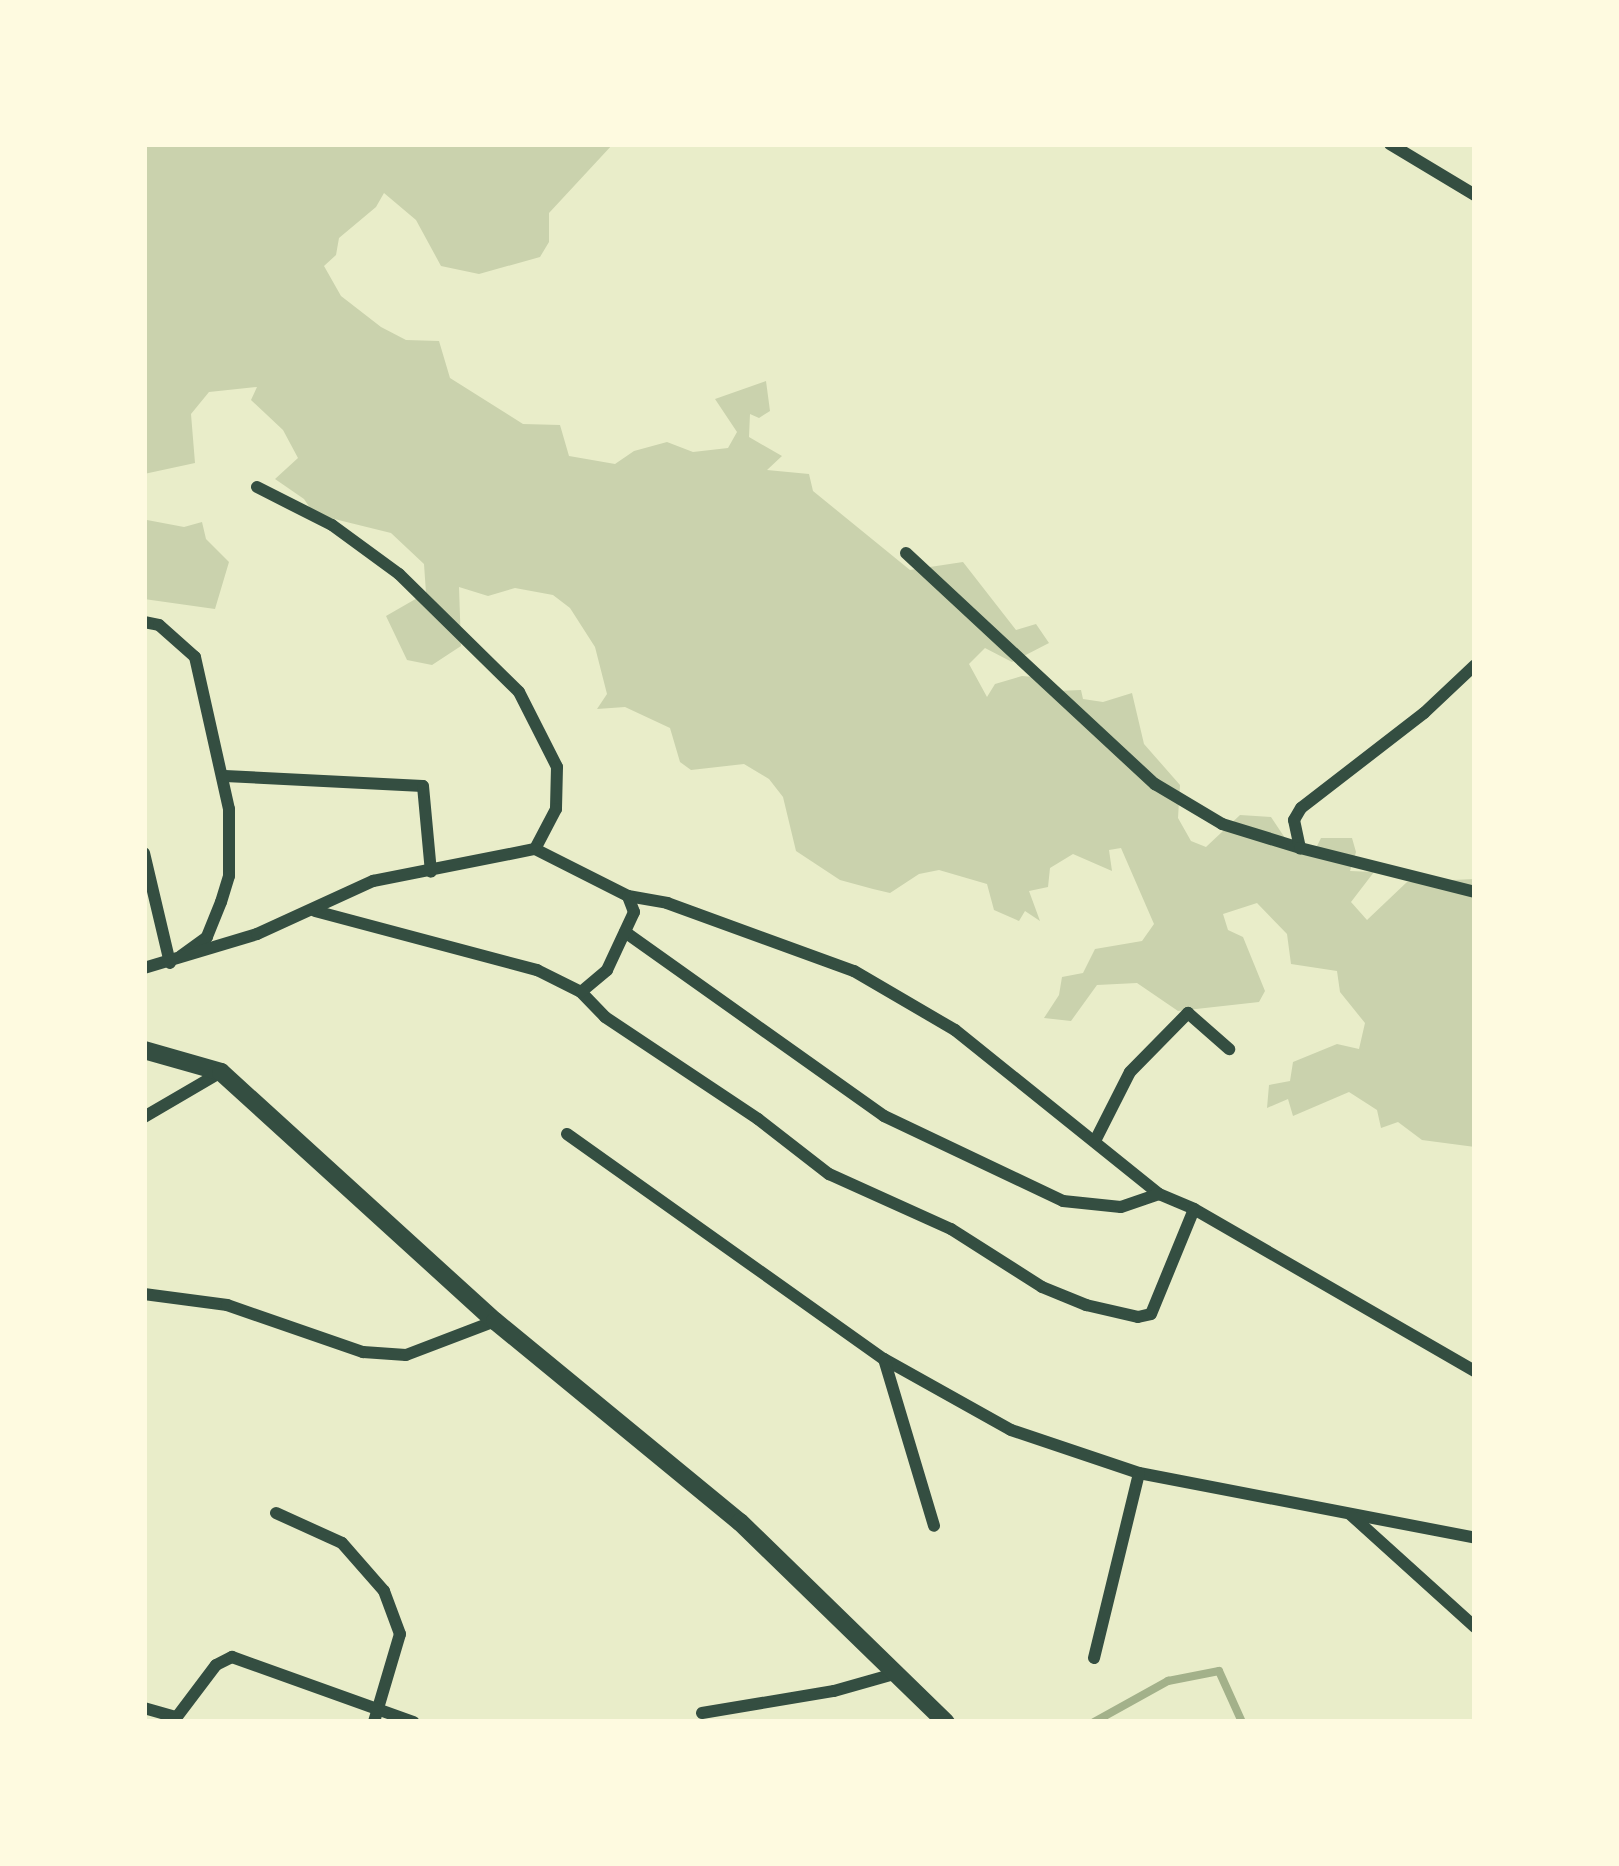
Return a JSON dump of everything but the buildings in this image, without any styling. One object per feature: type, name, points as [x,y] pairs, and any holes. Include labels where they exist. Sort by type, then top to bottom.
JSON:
[{"type":"street","points":[[1390,144],[1475,195]]},
{"type":"street","points":[[257,487],[332,525],[399,574],[518,692],[557,767],[556,809],[535,849]]},
{"type":"street","points":[[906,553],[1155,784],[1222,824],[1475,892]]},
{"type":"street","points":[[151,623],[196,657],[225,776],[229,876],[208,937],[170,963]]},
{"type":"street","points":[[1300,848],[1294,820],[1301,808],[1424,713],[1475,665]]},
{"type":"street","points":[[225,776],[423,786],[431,872]]},
{"type":"street","points":[[144,968],[314,911],[374,881],[535,849],[628,896],[667,903],[854,971],[955,1030],[1159,1194],[1195,1209],[1475,1371]]},
{"type":"street","points":[[144,854],[170,963]]},
{"type":"street","points":[[581,992],[607,970],[634,913],[628,896]]},
{"type":"street","points":[[314,911],[537,970],[581,992],[605,1016],[758,1119],[829,1174],[951,1229],[1042,1287],[1086,1305],[1138,1317],[1150,1314],[1195,1209]]},
{"type":"street","points":[[625,932],[884,1117],[1063,1201],[1121,1207],[1159,1194]]},
{"type":"street","points":[[1094,1141],[1130,1072],[1188,1013],[1229,1049]]},
{"type":"street","points":[[144,1050],[221,1072],[495,1321],[681,1471],[946,1722]]},
{"type":"street","points":[[144,1117],[221,1072]]},
{"type":"street","points":[[567,1134],[884,1359],[1011,1430],[1139,1473],[1345,1510],[1394,1526],[1475,1538]]},
{"type":"street","points":[[144,1294],[226,1305],[362,1352],[406,1355],[495,1321]]},
{"type":"street","points":[[884,1359],[934,1526]]},
{"type":"street","points":[[1094,1658],[1139,1473]]},
{"type":"street","points":[[1345,1510],[1475,1627]]},
{"type":"street","points":[[276,1513],[342,1543],[385,1592],[400,1634],[376,1717]]},
{"type":"street","points":[[144,1708],[175,1719],[216,1665],[232,1657],[376,1717],[414,1722]]},
{"type":"street","points":[[702,1713],[834,1691],[898,1672]]},
{"type":"green space","points":[[144,144],[613,144],[549,213],[549,242],[540,257],[479,274],[441,266],[416,220],[384,193],[376,207],[339,238],[336,255],[324,266],[341,296],[381,327],[406,340],[439,341],[450,378],[523,424],[560,425],[569,456],[615,464],[634,451],[667,442],[693,452],[728,448],[737,432],[715,399],[766,381],[770,411],[759,418],[750,414],[749,437],[782,456],[767,470],[809,474],[813,491],[910,570],[963,562],[1016,630],[1036,624],[1049,643],[1012,662],[985,648],[969,664],[987,697],[995,684],[1022,676],[1046,678],[1057,691],[1081,690],[1083,699],[1103,702],[1132,693],[1144,744],[1180,785],[1178,818],[1191,841],[1206,847],[1240,815],[1271,817],[1291,847],[1316,848],[1321,838],[1352,838],[1356,852],[1350,871],[1374,872],[1351,902],[1367,920],[1407,882],[1475,879],[1475,1147],[1422,1140],[1398,1122],[1381,1128],[1377,1110],[1349,1092],[1293,1116],[1288,1099],[1267,1108],[1269,1085],[1290,1081],[1293,1062],[1337,1044],[1359,1049],[1365,1023],[1340,992],[1337,971],[1291,964],[1287,934],[1257,903],[1223,914],[1228,930],[1243,937],[1265,991],[1259,1002],[1178,1011],[1137,983],[1097,985],[1071,1021],[1044,1018],[1059,995],[1062,977],[1083,973],[1095,949],[1142,941],[1154,924],[1121,848],[1109,850],[1112,871],[1073,854],[1050,868],[1048,887],[1029,891],[1040,921],[1025,911],[1019,921],[994,910],[987,884],[939,870],[919,874],[890,893],[873,889],[840,880],[796,851],[783,797],[769,779],[744,764],[691,770],[680,762],[670,728],[625,707],[597,709],[607,694],[595,647],[570,608],[553,595],[515,588],[488,596],[459,587],[461,646],[432,665],[407,660],[386,616],[426,593],[424,564],[391,533],[314,514],[304,499],[275,479],[298,458],[283,430],[251,400],[257,387],[209,392],[191,414],[195,463],[144,474]]},
{"type":"green space","points":[[144,508],[147,520],[184,527],[202,522],[206,539],[229,562],[215,609],[144,599]]},
{"type":"waterway","points":[[1094,1722],[1168,1681],[1219,1671],[1242,1722]]}]
